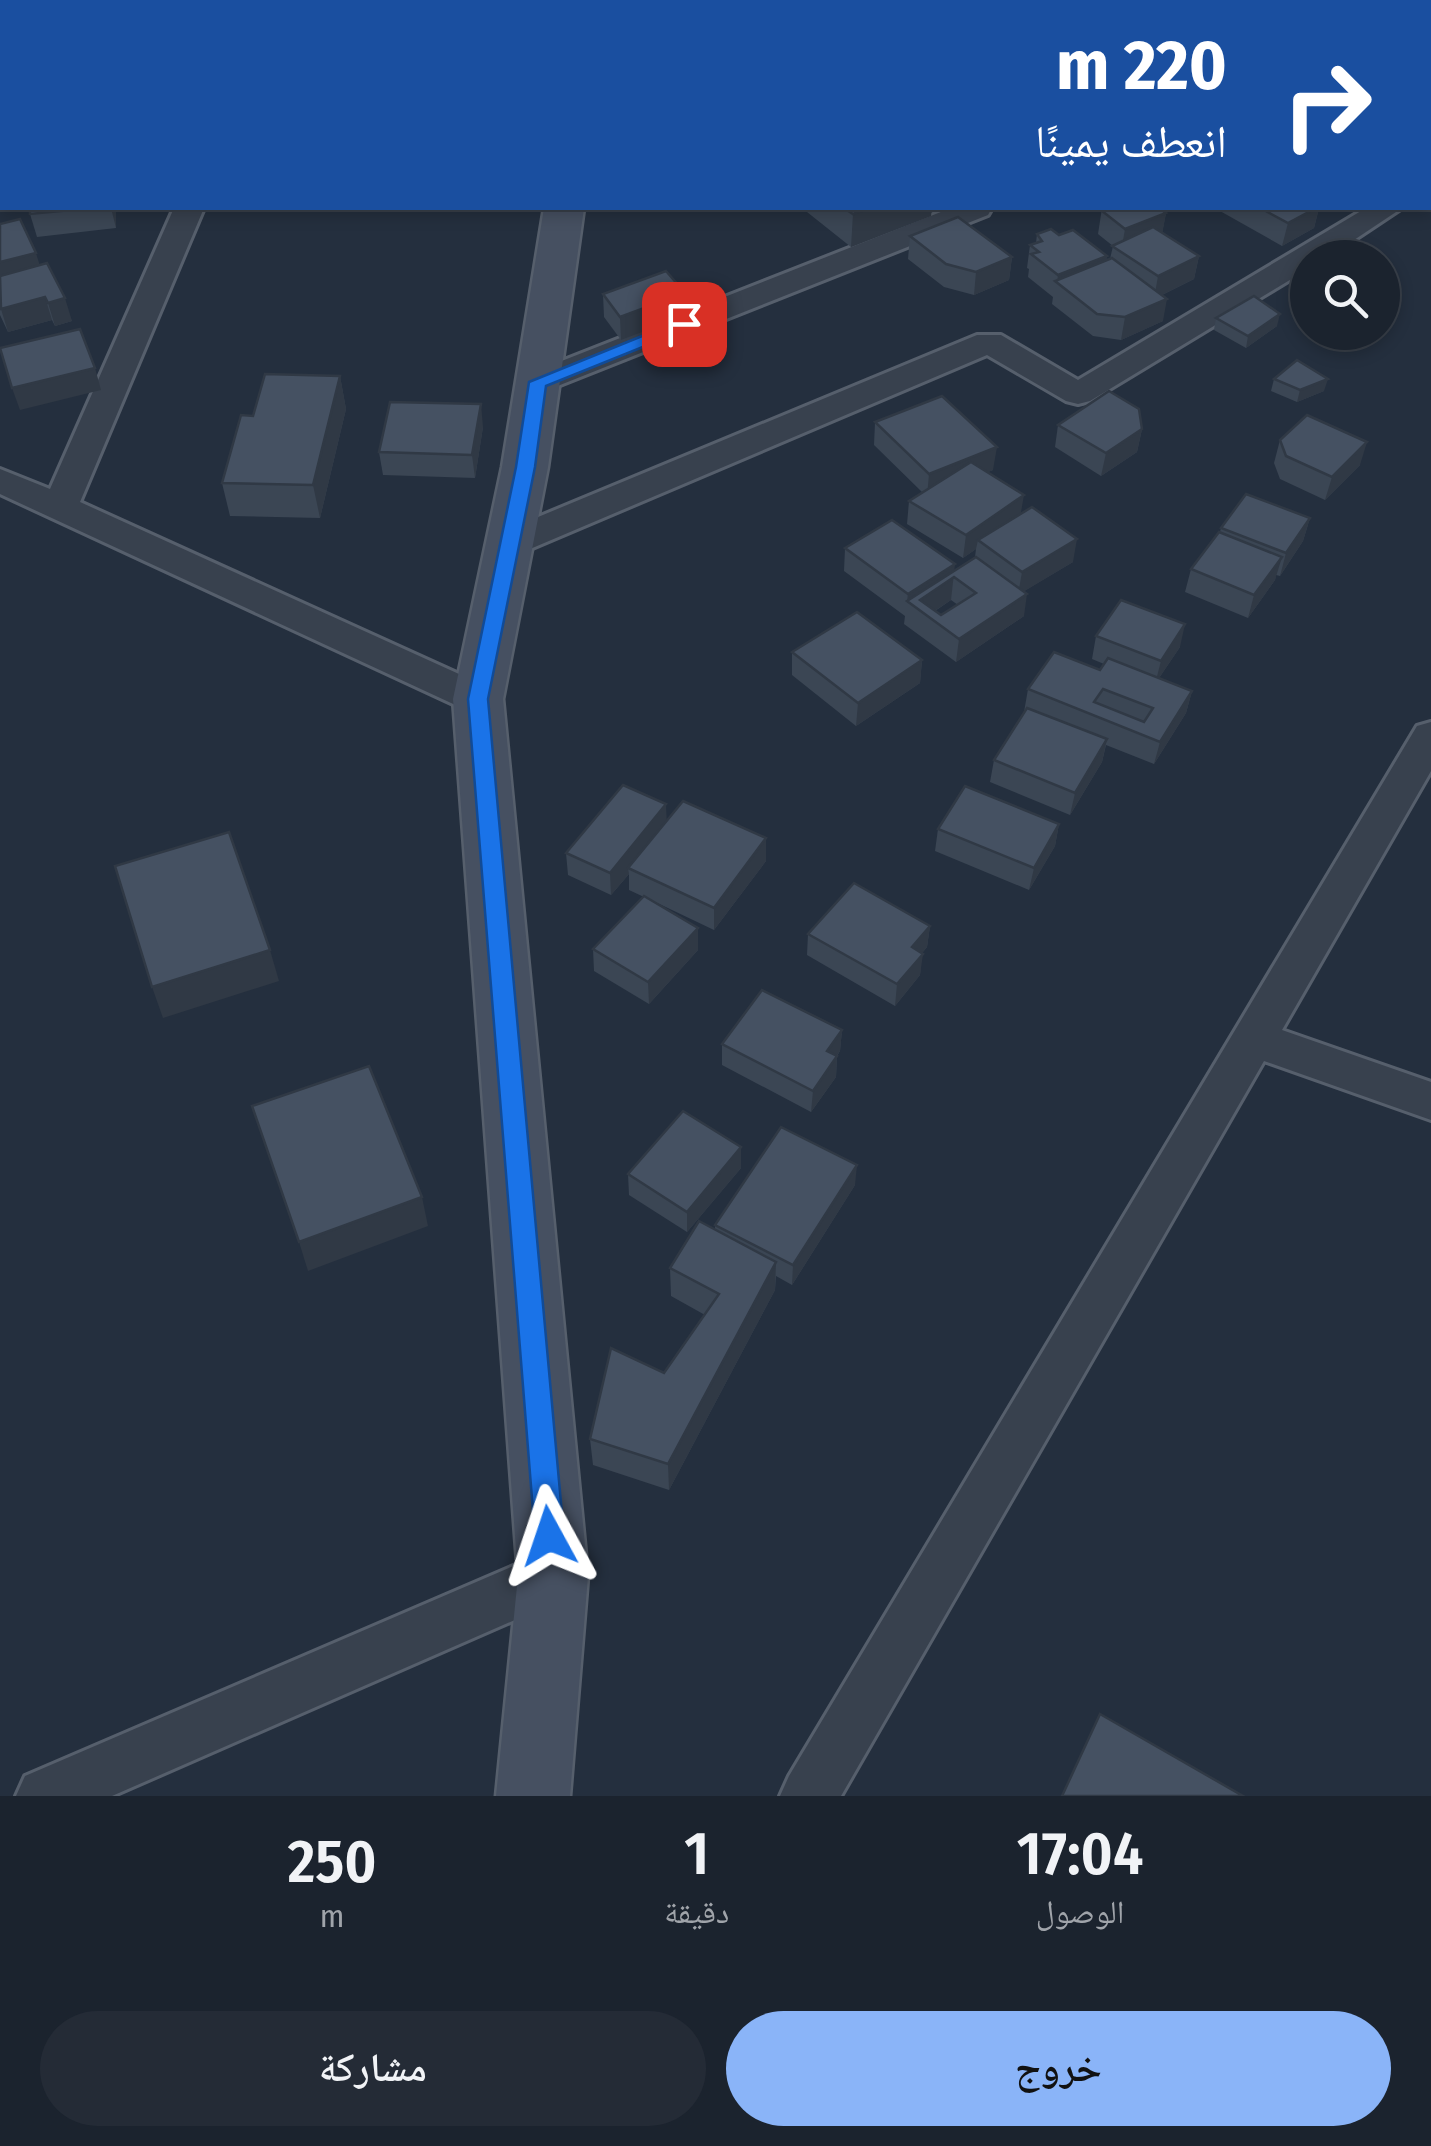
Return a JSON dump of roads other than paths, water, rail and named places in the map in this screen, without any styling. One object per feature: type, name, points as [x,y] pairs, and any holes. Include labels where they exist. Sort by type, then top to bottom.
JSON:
[{"type":"street","points":[[60,508],[188,210]]},
{"type":"street","points":[[532,1796],[553,1576],[478,699],[510,543],[564,210]]},
{"type":"street","points":[[538,382],[972,210]]},
{"type":"street","points":[[510,543],[989,342],[1078,394],[1385,210]]},
{"type":"street","points":[[0,480],[478,699]]},
{"type":"street","points":[[809,1796],[1431,736]]},
{"type":"street","points":[[1253,1039],[1431,1100]]},
{"type":"street","points":[[46,1796],[553,1576]]}]
